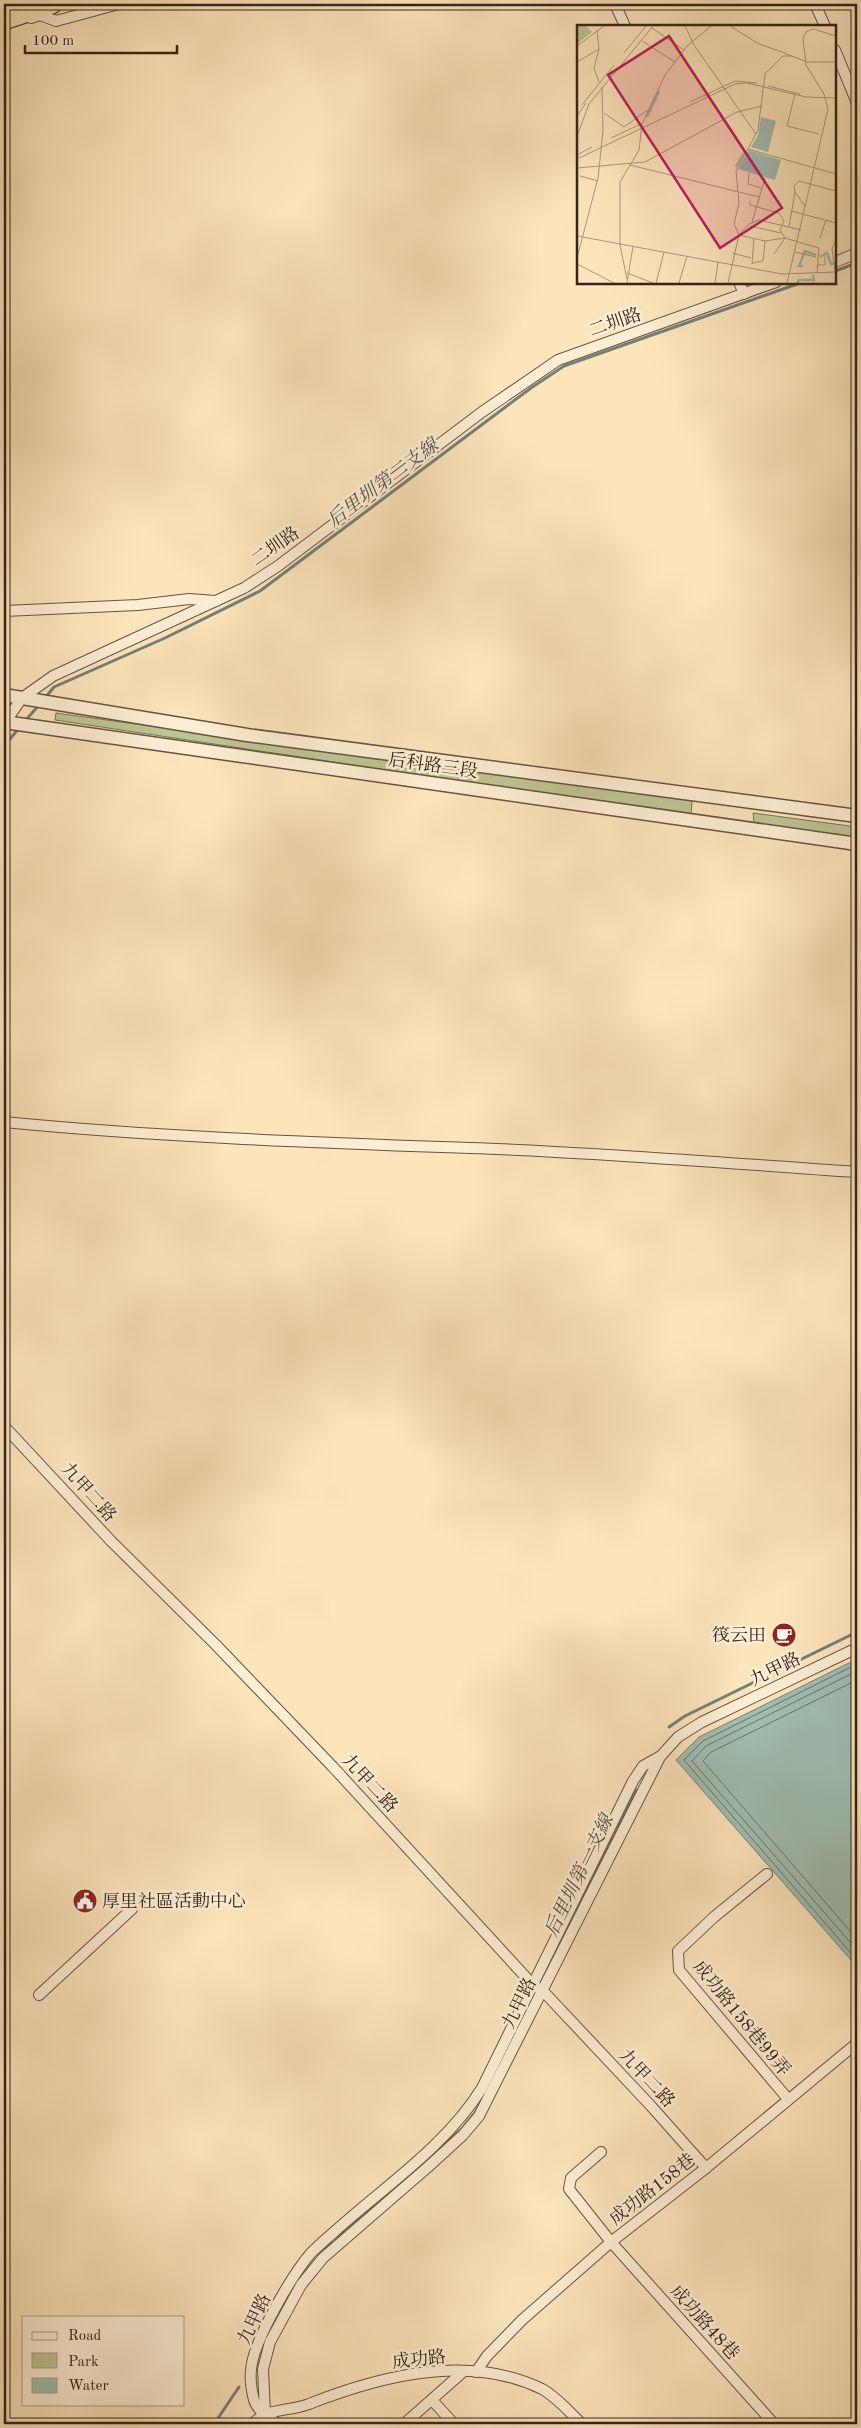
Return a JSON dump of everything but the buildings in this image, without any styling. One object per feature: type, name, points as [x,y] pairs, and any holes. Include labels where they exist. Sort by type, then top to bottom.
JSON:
[{"type":"highway","points":[[4,20],[52,4]]},
{"type":"street","points":[[4,28],[40,16],[56,21],[119,4]]},
{"type":"street","points":[[615,4],[625,25]]},
{"type":"street","points":[[815,4],[825,25]]},
{"type":"street","points":[[836,52],[857,103]]},
{"type":"street","points":[[836,262],[857,253]]},
{"type":"street","points":[[740,284],[744,294]]},
{"type":"street","name":"二圳路","points":[[4,723],[22,698],[53,676],[244,588],[278,566],[482,412],[551,364],[771,284]]},
{"type":"street","points":[[4,611],[138,605],[190,599],[216,601]]},
{"type":"street","name":"后科路三段","points":[[4,695],[247,734],[857,816]]},
{"type":"street","name":"后科路三段","points":[[4,723],[857,844]]},
{"type":"street","points":[[4,1122],[106,1132],[498,1149],[857,1172]]},
{"type":"street","name":"九甲二路","points":[[4,1426],[111,1542],[216,1645],[333,1767],[533,1985],[543,1991],[651,2106],[706,2168]]},
{"type":"street","name":"九甲路","points":[[265,2414],[263,2369],[270,2342],[302,2285],[323,2258],[428,2167],[463,2135],[479,2116],[660,1757],[678,1737],[702,1722],[857,1648]]},
{"type":"street","name":"九甲路","points":[[265,2414],[254,2401],[250,2370],[260,2339],[292,2279],[311,2253],[458,2123],[482,2088],[633,1781],[643,1766],[660,1757]]},
{"type":"street","name":"成功路158巷99弄","points":[[766,1874],[714,1917],[678,1951],[680,1970],[788,2099]]},
{"type":"street","points":[[39,1995],[132,1909]]},
{"type":"street","name":"成功路158巷","points":[[476,2372],[487,2356],[522,2320],[611,2242],[706,2168],[857,2043]]},
{"type":"street","name":"成功路48巷","points":[[601,2152],[571,2178],[569,2189],[611,2242],[774,2424]]},
{"type":"street","points":[[404,2424],[464,2371]]},
{"type":"street","name":"成功路","points":[[252,2424],[265,2414],[297,2409],[381,2379],[410,2374],[464,2371],[525,2383],[544,2390],[582,2424]]},
{"type":"street","points":[[432,2400],[454,2424]]},
{"type":"street","points":[[265,2414],[278,2424]]},
{"type":"green space","points":[[56,713],[692,801],[691,816],[55,720]]},
{"type":"green space","points":[[753,813],[857,827],[857,838],[754,823]]},
{"type":"water","points":[[857,1659],[857,1967],[676,1760],[699,1737]]},
{"type":"waterway","name":"后里圳第二支線","points":[[836,271],[857,263]]},
{"type":"waterway","name":"后里圳第二支線","points":[[45,698],[54,687],[165,638],[260,591],[531,388],[564,366],[797,284]]},
{"type":"waterway","name":"后里圳第二支線","points":[[24,722],[40,704]]},
{"type":"waterway","name":"后里圳第二支線","points":[[4,746],[20,727]]},
{"type":"waterway","name":"后里圳第一支線","points":[[669,1727],[685,1716],[857,1632]]},
{"type":"waterway","name":"后里圳第一支線","points":[[545,1973],[636,1790]]},
{"type":"waterway","name":"后里圳第一支線","points":[[420,2165],[462,2129],[478,2109]]},
{"type":"waterway","name":"后里圳第一支線","points":[[338,2237],[383,2198]]},
{"type":"waterway","name":"后里圳第一支線","points":[[303,2275],[331,2243]]},
{"type":"waterway","name":"后里圳第一支線","points":[[214,2424],[239,2387]]},
{"type":"place","name":"筏云田","points":[[784,1635]]},
{"type":"place","name":"厚里社區活動中心","points":[[85,1901]]}]
